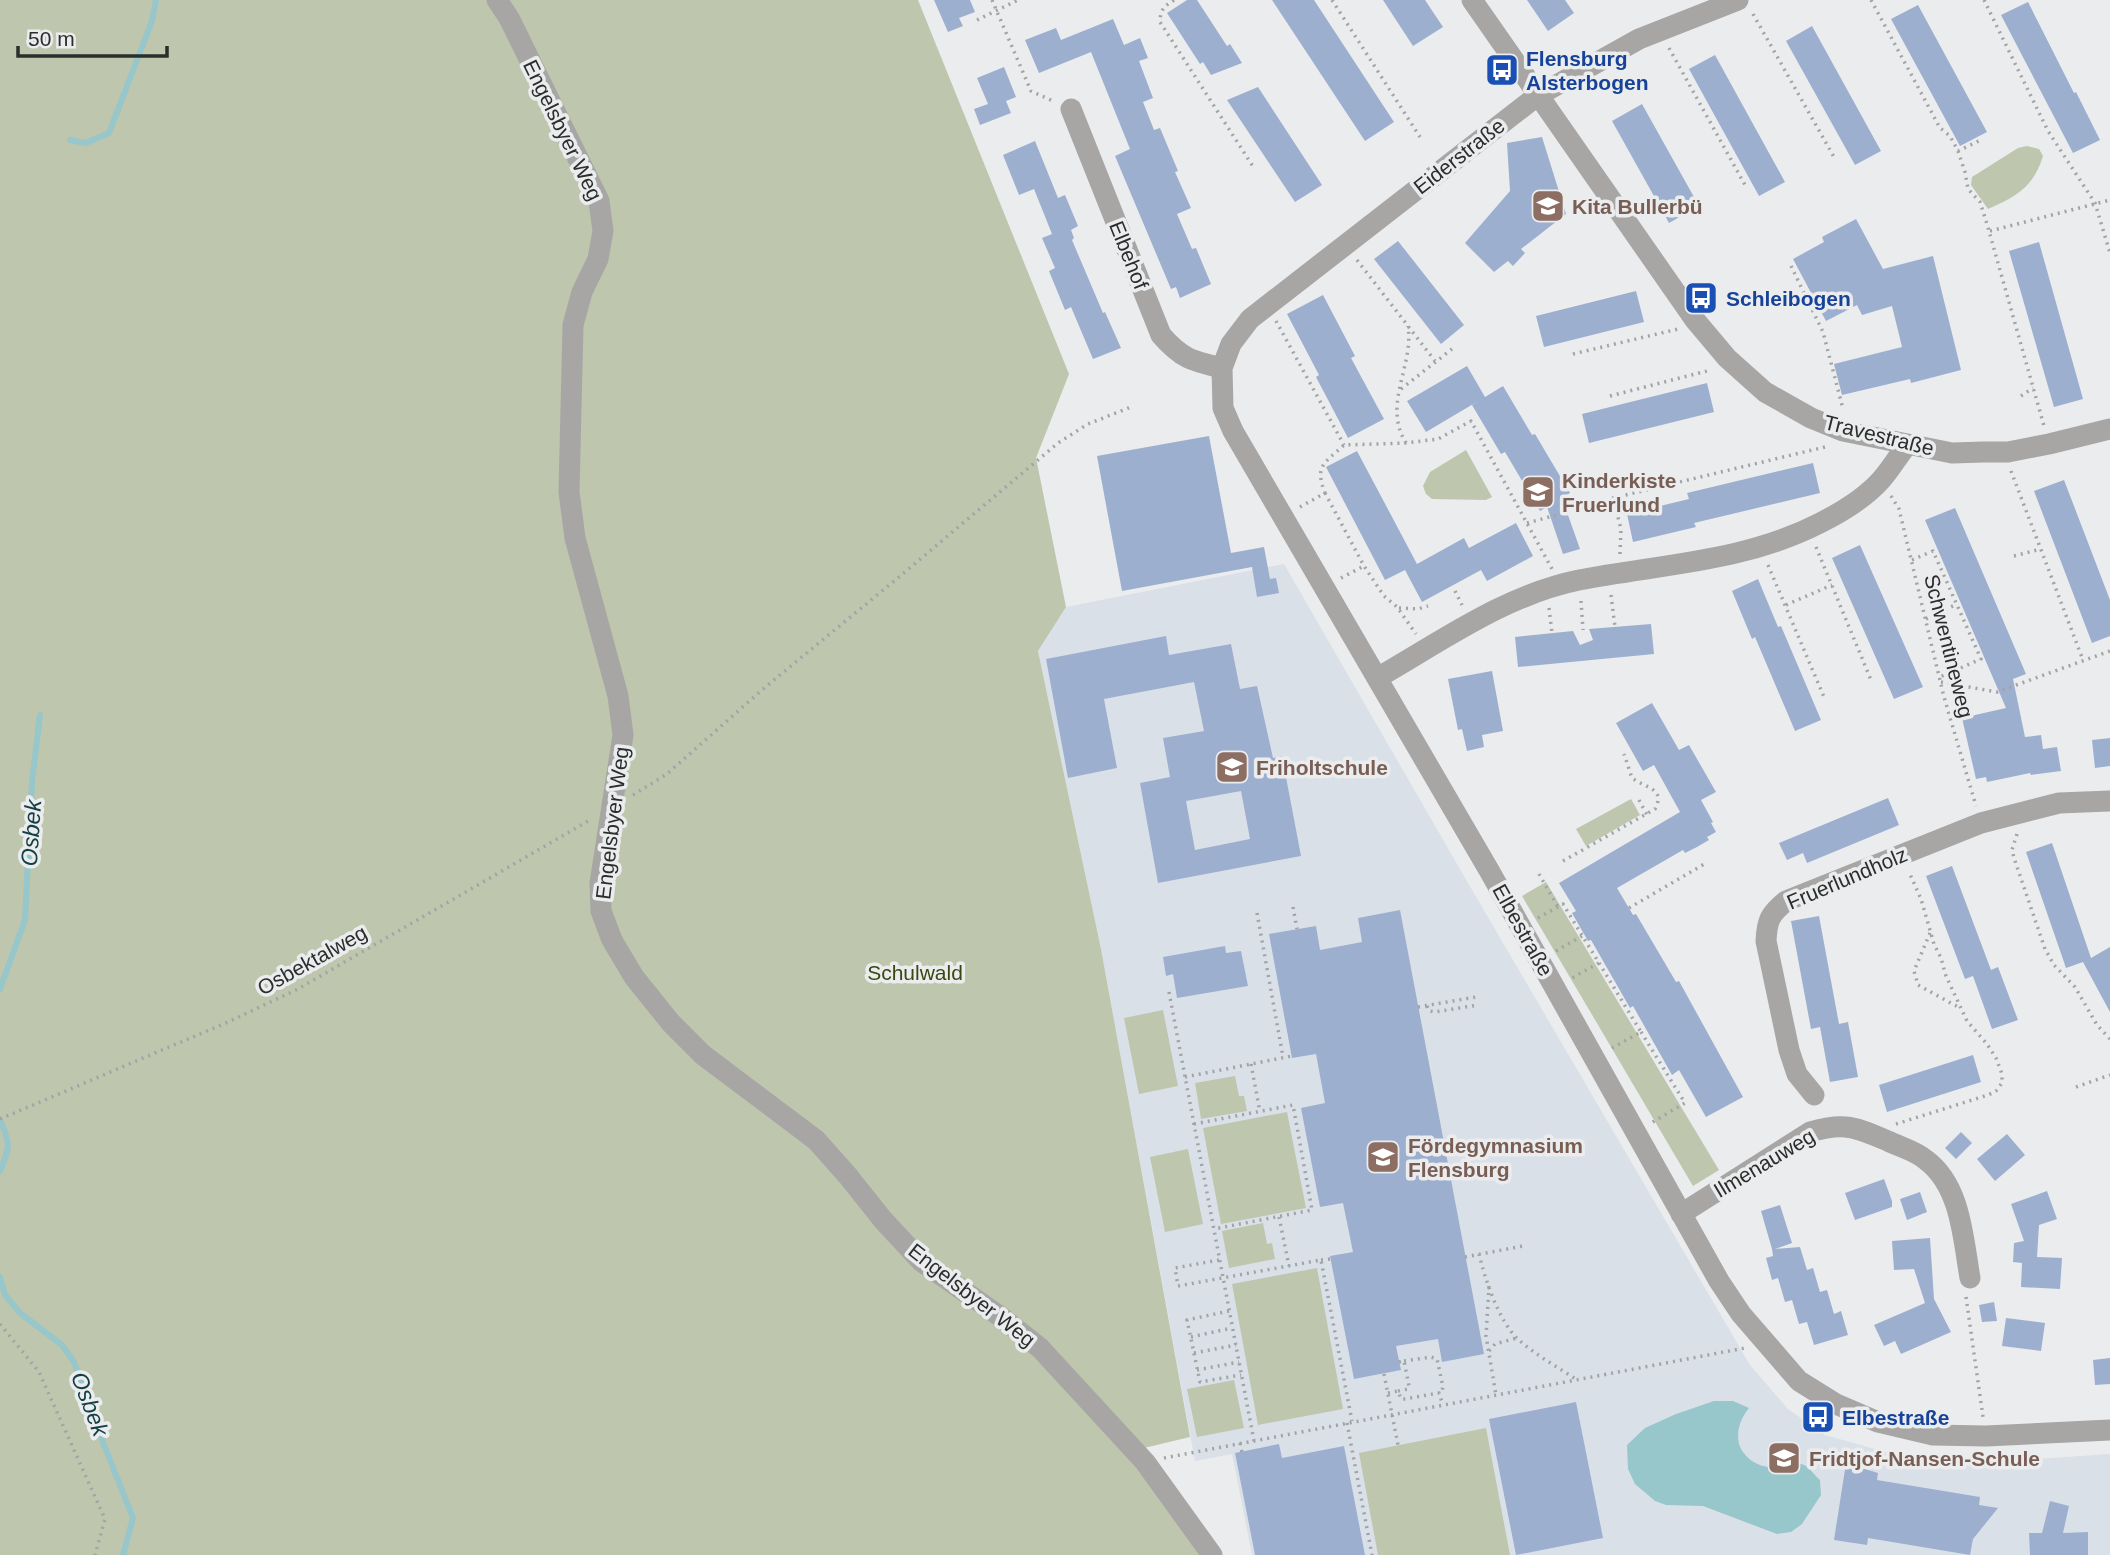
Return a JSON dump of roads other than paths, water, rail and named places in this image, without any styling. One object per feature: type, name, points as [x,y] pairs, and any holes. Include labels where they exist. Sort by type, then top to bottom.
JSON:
[{"type":"street","name":"Engelsbyer Weg","points":[[497,0],[515,30],[599,201],[604,231],[598,259],[582,292],[573,325],[569,492],[575,538],[618,696],[623,735],[600,883],[601,911],[612,940],[635,977],[671,1023],[703,1055],[816,1140],[922,1262],[959,1290],[1002,1317],[1040,1348],[1145,1462],[1212,1555]]},
{"type":"street","name":"Travestraße","points":[[1472,0],[1695,320],[1727,358],[1765,391],[1811,418],[1843,431],[1952,453],[2008,452],[2110,429]]},
{"type":"street","name":"Eiderstraße","points":[[1222,368],[1231,344],[1250,319],[1537,96],[1659,30],[1745,6]]},
{"type":"street","name":"Elbehof","points":[[1071,109],[1161,335],[1174,349],[1190,360],[1222,368]]},
{"type":"street","name":"Elbestraße","points":[[1222,368],[1223,408],[1233,431],[1540,960],[1719,1281],[1766,1344],[1800,1381],[1836,1404],[1878,1422],[1933,1435],[1986,1436],[2110,1430]]},
{"type":"street","points":[[1377,678],[1501,606],[1570,582],[1676,565],[1760,547],[1808,529],[1847,509],[1881,480],[1907,445]]},
{"type":"street","name":"Fruerlundholz","points":[[1814,1096],[1797,1074],[1789,1051],[1766,941],[1767,925],[1773,912],[1786,901],[1981,823],[2059,803],[2110,801]]},
{"type":"street","name":"Ilmenauweg","points":[[1681,1214],[1810,1132],[1832,1126],[1849,1126],[1925,1158],[1940,1174],[1952,1193],[1970,1278]]},
{"type":"water","points":[[1714,1401],[1733,1401],[1749,1408],[1740,1424],[1738,1439],[1741,1449],[1752,1461],[1767,1467],[1799,1463],[1820,1480],[1821,1495],[1802,1524],[1791,1532],[1777,1534],[1703,1506],[1666,1505],[1655,1501],[1635,1484],[1628,1469],[1627,1445],[1645,1428]]},
{"type":"waterway","name":"Osbek","points":[[70,140],[86,143],[109,133],[152,21],[156,0]]},
{"type":"waterway","name":"Osbek","points":[[0,989],[25,920],[32,782],[40,715]]},
{"type":"waterway","name":"Osbek","points":[[0,1120],[8,1146],[0,1171]]},
{"type":"waterway","name":"Osbek","points":[[0,1277],[5,1295],[20,1313],[62,1345],[74,1362],[133,1518],[123,1555]]},
{"type":"place","name":"Flensburg Alsterbogen","points":[[1502,70]]},
{"type":"place","name":"Kita Bullerbü","points":[[1548,206]]},
{"type":"place","name":"Schleibogen","points":[[1701,298]]},
{"type":"place","name":"Kinderkiste Fruerlund","points":[[1538,492]]},
{"type":"place","name":"Friholtschule","points":[[1232,767]]},
{"type":"place","name":"Fördegymnasium Flensburg","points":[[1383,1157]]},
{"type":"place","name":"Elbestraße","points":[[1818,1417]]},
{"type":"place","name":"Fridtjof-Nansen-Schule","points":[[1784,1458]]},
{"type":"park label","name":"Schulwald","points":[[915,972]]}]
